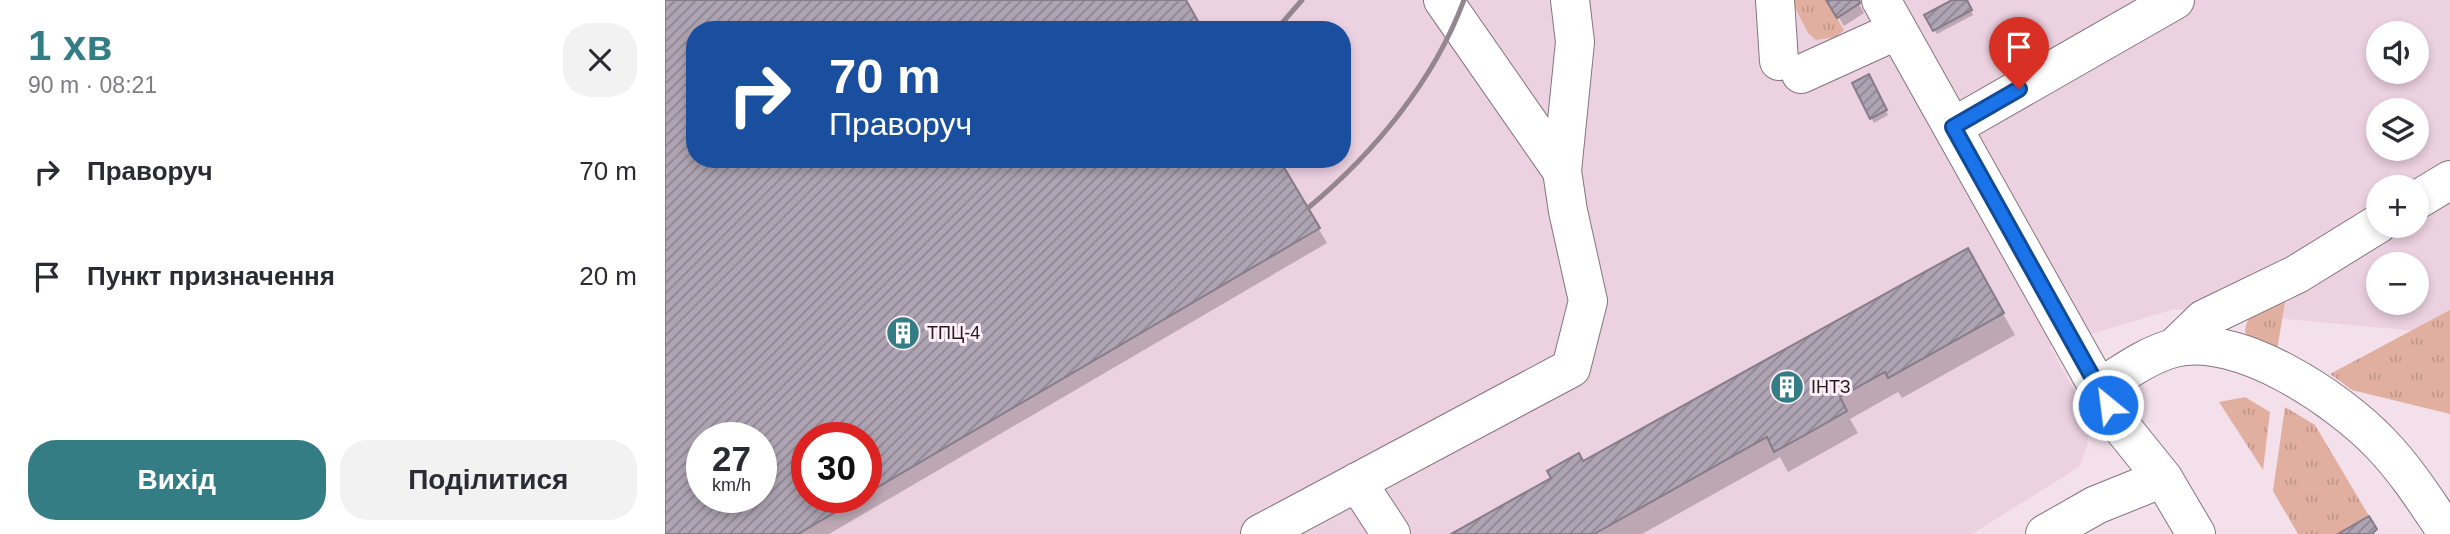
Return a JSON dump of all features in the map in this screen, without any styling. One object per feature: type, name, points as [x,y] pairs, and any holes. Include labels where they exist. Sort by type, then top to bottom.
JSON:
[{"type":"street","points":[[1443,0],[1562,171]]},
{"type":"street","points":[[1260,534],[1571,368],[1588,301],[1562,171],[1575,42],[1570,0]]},
{"type":"street","points":[[1775,0],[1790,67],[1889,15],[2117,421],[2163,478],[2196,534]]},
{"type":"street","points":[[1953,127],[2175,0]]},
{"type":"street","points":[[2429,193],[2450,180]]},
{"type":"street","points":[[2174,348],[2204,319],[2297,274],[2366,231]]},
{"type":"street","points":[[2099,388],[2144,361],[2174,348],[2202,345],[2246,355],[2283,372],[2325,399],[2380,442],[2414,482],[2448,534]]},
{"type":"street","points":[[2045,534],[2096,505],[2163,478]]},
{"type":"street","points":[[1357,482],[1391,534]]},
{"type":"shaded area","points":[[665,0],[2450,0],[2450,334],[2175,309],[2050,346],[2090,420],[2087,446],[2079,467],[1972,534],[665,534]]},
{"type":"green space","points":[[1791,0],[1826,0],[1844,30],[1836,37],[1816,40],[1808,33]]},
{"type":"green space","points":[[2287,290],[2276,356],[2251,340],[2245,332],[2254,311]]},
{"type":"green space","points":[[2450,310],[2450,414],[2352,390],[2330,374]]},
{"type":"green space","points":[[2245,397],[2270,412],[2263,470],[2219,402]]},
{"type":"green space","points":[[2285,407],[2315,425],[2369,516],[2338,534],[2298,534],[2273,491]]},
{"type":"building","name":"ТПЦ-4","points":[[665,0],[1186,0],[1198,21],[686,21],[686,168],[1284,168],[1320,228],[882,485],[882,422],[791,422],[791,513],[834,513],[798,534],[665,534]]},
{"type":"building","points":[[1826,0],[1859,0],[1860,3],[1837,18]]},
{"type":"building","points":[[1952,0],[1967,0],[1972,10],[1933,31],[1924,15]]},
{"type":"building","points":[[1869,74],[1887,110],[1870,119],[1852,83]]},
{"type":"building","name":"ІНТЗ","points":[[1968,248],[2004,313],[1888,378],[1885,372],[1840,397],[1847,411],[1805,435],[1774,452],[1767,437],[1594,534],[1451,534],[1551,478],[1547,471],[1579,453],[1583,461]]},
{"type":"building","points":[[2369,516],[2377,529],[2372,534],[2338,534]]},
{"type":"railway","points":[[1284,21],[1302,0]]},
{"type":"railway","points":[[1308,208],[1356,164],[1399,114],[1436,59],[1464,0]]},
{"type":"place","name":"ТПЦ-4","points":[[903,333]]},
{"type":"place","name":"ІНТЗ","points":[[1787,387]]},
{"type":"route","points":[[2019,89],[1953,127],[2108,405]]}]
